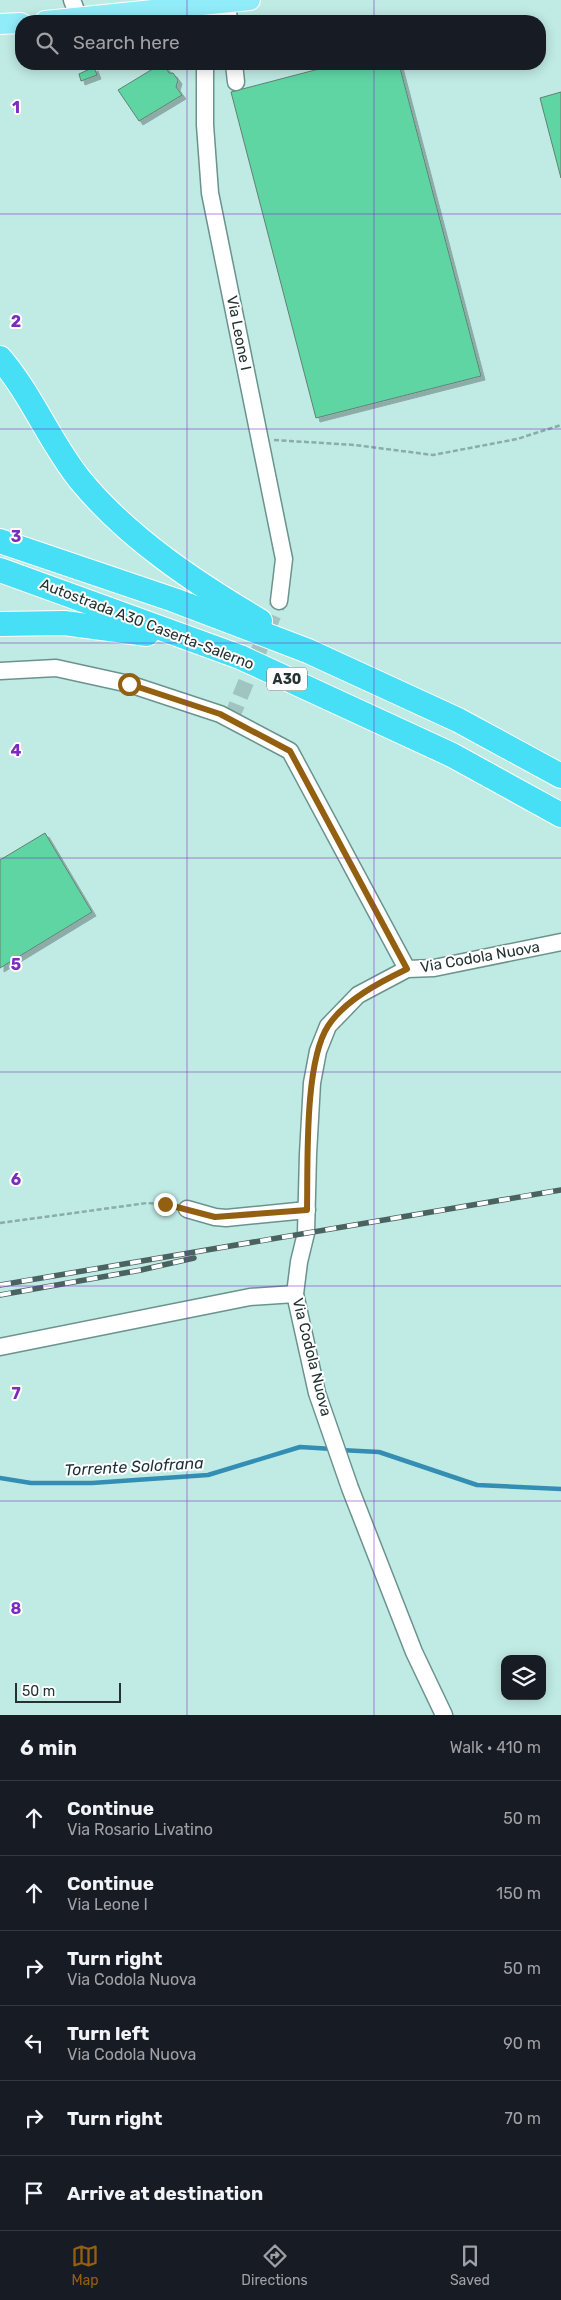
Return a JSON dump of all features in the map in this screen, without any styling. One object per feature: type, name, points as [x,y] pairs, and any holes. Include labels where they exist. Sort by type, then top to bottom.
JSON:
[{"type":"highway","points":[[0,358],[11,370],[43,425],[80,480],[113,516],[227,602],[308,651]]},
{"type":"highway","name":"Autostrada A30 Caserta-Salerno","points":[[0,541],[174,600],[308,651],[458,720],[561,776]]},
{"type":"highway","name":"Autostrada A30 Caserta-Salerno","points":[[0,570],[240,657],[452,755],[561,815]]},
{"type":"highway","points":[[0,624],[64,623],[141,633],[240,657]]},
{"type":"main road","points":[[60,15],[75,9],[221,10],[250,0]]},
{"type":"main road","points":[[0,24],[15,23]]},
{"type":"street","name":"Via Leone I","points":[[205,70],[205,125],[210,194],[284,559],[279,601]]},
{"type":"street","points":[[235,70],[236,82]]},
{"type":"street","points":[[0,671],[56,668],[129,684],[220,714],[290,751],[407,969]]},
{"type":"street","name":"Via Codola Nuova","points":[[444,1715],[414,1652],[350,1488],[317,1393],[296,1294],[298,1262],[306,1233],[312,1083],[318,1051],[328,1026],[358,995],[407,969],[434,968],[561,942]]},
{"type":"street","points":[[187,1209],[226,1218],[307,1210]]},
{"type":"street","points":[[0,1347],[250,1297],[296,1294]]},
{"type":"path","points":[[260,440],[355,445],[433,455],[517,439],[561,425]]},
{"type":"path","points":[[0,1223],[147,1203],[165,1204],[187,1209]]},
{"type":"building","points":[[88,70],[95,70],[97,75],[81,81],[79,74]]},
{"type":"building","points":[[151,70],[167,70],[169,73],[173,73],[178,80],[176,87],[182,95],[139,121],[118,90]]},
{"type":"building","points":[[315,70],[401,70],[481,376],[316,418],[231,92]]},
{"type":"building","points":[[561,92],[561,178],[540,98]]},
{"type":"building","points":[[45,833],[92,912],[0,968],[0,860]]},
{"type":"waterway","name":"Torrente Solofrana","points":[[0,1478],[31,1483],[92,1483],[208,1475],[300,1447],[333,1449]]},
{"type":"waterway","name":"Torrente Solofrana","points":[[340,1450],[379,1452],[477,1485],[561,1489]]},
{"type":"tunnel","points":[[231,719],[279,601]]},
{"type":"railway","points":[[0,1285],[561,1190]]},
{"type":"railway","points":[[0,1295],[141,1270],[194,1258]]},
{"type":"route","points":[[129,684],[220,714],[290,751],[407,969],[358,995],[328,1026],[318,1051],[312,1083],[307,1210],[226,1218],[203,1215],[165,1204]]}]
